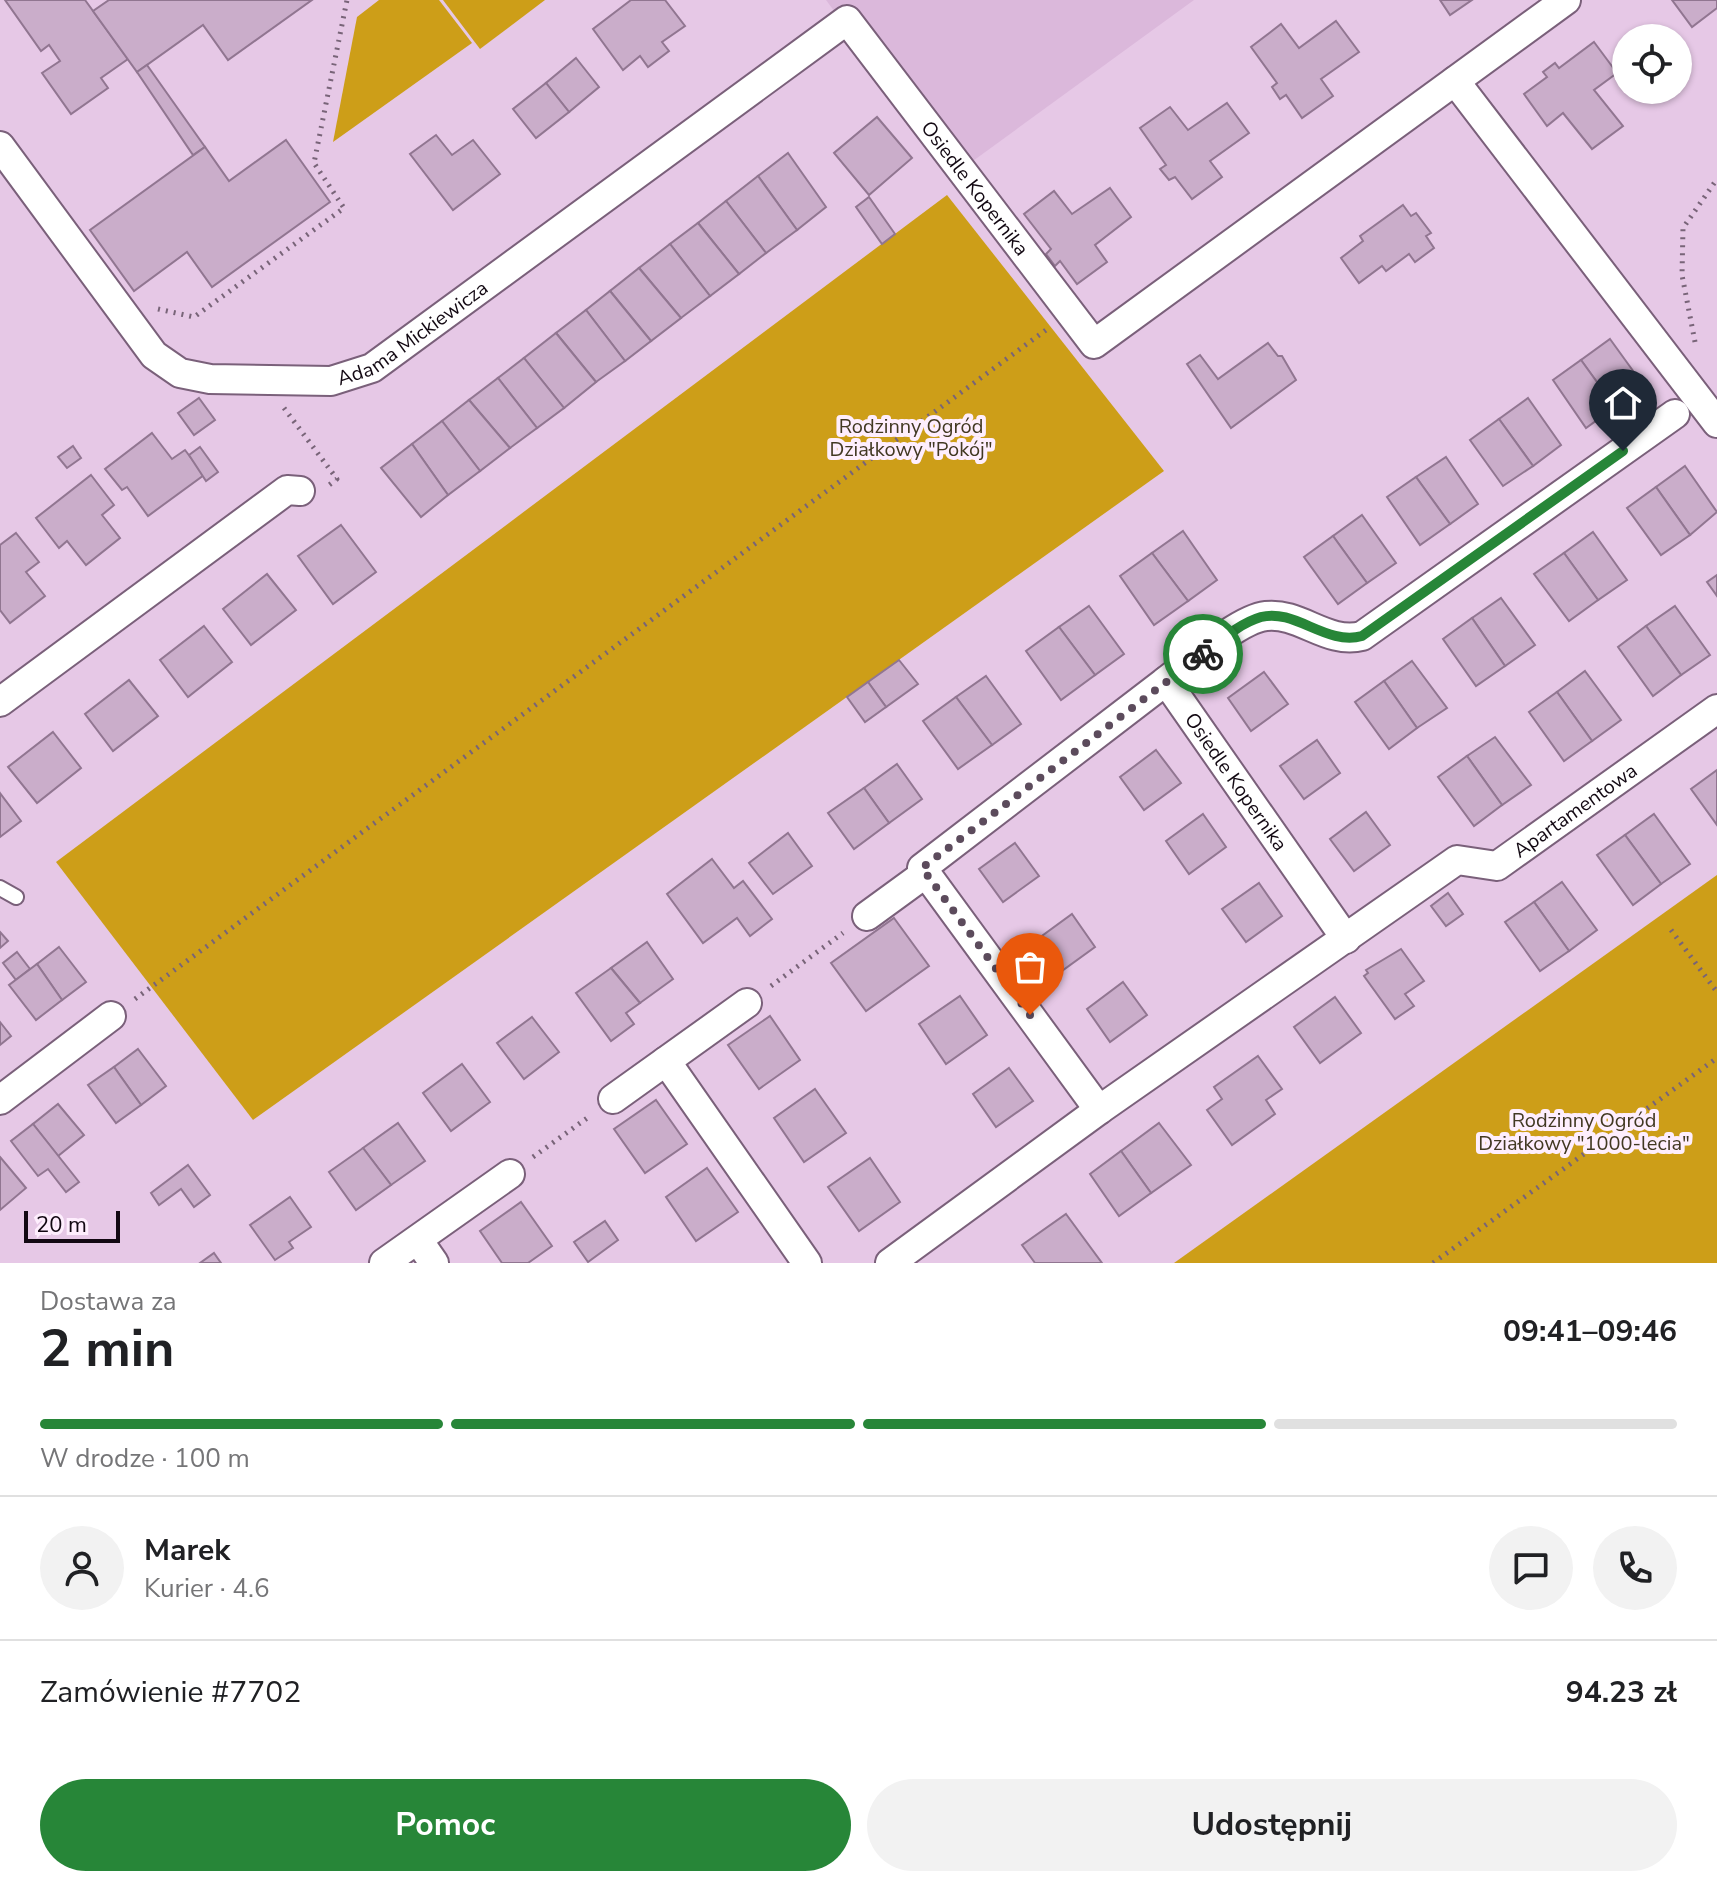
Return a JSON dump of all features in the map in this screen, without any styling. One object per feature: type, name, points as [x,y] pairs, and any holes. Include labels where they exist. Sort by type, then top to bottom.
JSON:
[{"type":"street","name":"Osiedle Kopernika","points":[[847,20],[1094,344],[1566,0]]},
{"type":"street","name":"Adama Mickiewicza","points":[[0,146],[154,355],[180,373],[210,379],[331,381],[372,368],[847,20]]},
{"type":"street","points":[[1455,81],[1717,423]]},
{"type":"street","points":[[1099,1110],[922,868],[1166,681],[1248,623],[1264,616],[1283,618],[1338,639],[1362,636],[1675,414]]},
{"type":"street","points":[[0,702],[287,490],[300,491]]},
{"type":"street","name":"Osiedle Kopernika","points":[[1166,681],[1346,939]]},
{"type":"street","name":"Apartamentowa","points":[[1346,939],[1457,860],[1497,866],[1717,709]]},
{"type":"street","points":[[867,916],[926,873]]},
{"type":"street","points":[[890,1263],[1099,1110],[1346,939]]},
{"type":"street","points":[[613,1099],[747,1003]]},
{"type":"street","points":[[0,1100],[111,1016]]},
{"type":"street","points":[[666,1061],[807,1263]]},
{"type":"street","points":[[384,1263],[426,1251],[510,1174]]},
{"type":"lane","points":[[0,888],[16,897]]},
{"type":"path","points":[[114,300],[194,317],[344,208],[314,163],[347,0]]},
{"type":"path","points":[[1696,345],[1682,275],[1683,228],[1717,179]]},
{"type":"path","points":[[111,1016],[1069,313]]},
{"type":"path","points":[[265,382],[337,479]]},
{"type":"path","points":[[747,1003],[867,916]]},
{"type":"path","points":[[1671,930],[1717,992]]},
{"type":"path","points":[[1433,1263],[1717,1058]]},
{"type":"path","points":[[510,1174],[613,1099]]},
{"type":"shaded area","points":[[826,0],[1194,0],[955,174]]},
{"type":"green space","points":[[379,0],[439,0],[472,43],[333,142],[357,17]]},
{"type":"green space","points":[[443,0],[545,0],[480,49]]},
{"type":"green space","name":"Rodzinny Ogród Działkowy \"Pokój\"","points":[[947,195],[1164,471],[253,1120],[56,862]]},
{"type":"green space","name":"Rodzinny Ogród Działkowy \"1000-lecia\"","points":[[1717,875],[1717,1263],[1174,1263]]},
{"type":"building","points":[[5,0],[85,0],[128,59],[101,78],[108,88],[71,114],[42,73],[60,61],[49,45],[41,51]]},
{"type":"building","points":[[109,0],[312,0],[228,60],[203,25],[137,72],[93,11]]},
{"type":"building","points":[[631,0],[665,0],[685,26],[662,42],[669,51],[648,67],[640,56],[623,70],[593,29]]},
{"type":"building","points":[[1440,0],[1472,0],[1450,15]]},
{"type":"building","points":[[1672,0],[1717,0],[1717,8],[1692,27]]},
{"type":"building","points":[[1336,21],[1359,52],[1321,79],[1333,96],[1302,118],[1286,95],[1280,99],[1272,87],[1277,83],[1251,47],[1281,24],[1299,48]]},
{"type":"building","points":[[1594,42],[1612,66],[1612,77],[1594,90],[1623,126],[1592,149],[1563,113],[1547,126],[1524,94],[1547,77],[1543,72],[1555,63],[1559,68]]},
{"type":"building","points":[[576,58],[599,87],[569,112],[546,83]]},
{"type":"building","points":[[147,65],[205,147],[193,155],[137,72]]},
{"type":"building","points":[[546,83],[569,112],[536,138],[513,109]]},
{"type":"building","points":[[1227,103],[1249,133],[1210,161],[1222,177],[1192,199],[1175,177],[1169,180],[1160,169],[1166,165],[1140,128],[1170,107],[1188,130]]},
{"type":"building","points":[[877,117],[912,158],[869,195],[834,153]]},
{"type":"building","points":[[436,135],[452,155],[473,140],[500,174],[453,210],[410,154]]},
{"type":"building","points":[[286,140],[330,202],[212,287],[187,252],[134,291],[90,230],[205,147],[229,181]]},
{"type":"building","points":[[788,153],[826,207],[797,230],[758,176]]},
{"type":"building","points":[[758,176],[797,230],[766,253],[726,201]]},
{"type":"building","points":[[1110,188],[1131,217],[1095,245],[1107,262],[1077,284],[1060,261],[1055,266],[1046,254],[1051,249],[1024,214],[1054,191],[1072,214]]},
{"type":"building","points":[[869,197],[895,234],[882,244],[856,207]]},
{"type":"building","points":[[726,201],[766,253],[739,274],[698,223]]},
{"type":"building","points":[[1403,205],[1411,216],[1416,213],[1431,233],[1426,236],[1434,248],[1415,262],[1409,254],[1386,271],[1382,266],[1359,283],[1341,258],[1363,241],[1360,236]]},
{"type":"building","points":[[698,223],[739,274],[710,296],[670,244]]},
{"type":"building","points":[[670,244],[710,296],[681,318],[639,268]]},
{"type":"building","points":[[639,268],[681,318],[651,341],[610,291]]},
{"type":"building","points":[[610,291],[651,341],[625,361],[586,310]]},
{"type":"building","points":[[586,310],[625,361],[596,382],[556,333]]},
{"type":"building","points":[[556,333],[596,382],[564,408],[524,358]]},
{"type":"building","points":[[1610,339],[1644,386],[1615,407],[1581,360]]},
{"type":"building","points":[[1268,343],[1278,356],[1282,356],[1296,380],[1231,428],[1187,364],[1200,355],[1218,379]]},
{"type":"building","points":[[524,358],[564,408],[537,428],[498,378]]},
{"type":"building","points":[[1581,360],[1615,407],[1586,428],[1553,380]]},
{"type":"building","points":[[498,378],[537,428],[510,448],[469,400]]},
{"type":"building","points":[[199,398],[215,420],[194,435],[178,413]]},
{"type":"building","points":[[1528,398],[1561,445],[1533,466],[1499,419]]},
{"type":"building","points":[[469,400],[510,448],[480,471],[442,421]]},
{"type":"building","points":[[1499,419],[1533,466],[1503,486],[1470,440]]},
{"type":"building","points":[[442,421],[480,471],[448,495],[412,444]]},
{"type":"building","points":[[152,433],[172,459],[185,450],[204,475],[148,516],[127,487],[122,490],[105,469]]},
{"type":"building","points":[[412,444],[448,495],[421,517],[381,468]]},
{"type":"building","points":[[73,446],[81,458],[67,468],[58,457]]},
{"type":"building","points":[[200,447],[218,472],[206,481],[189,455]]},
{"type":"building","points":[[1446,457],[1478,504],[1450,524],[1416,477]]},
{"type":"building","points":[[1685,466],[1717,512],[1690,535],[1656,487]]},
{"type":"building","points":[[91,475],[114,505],[102,515],[120,538],[86,565],[67,541],[59,548],[36,518]]},
{"type":"building","points":[[1416,477],[1450,524],[1420,545],[1387,497]]},
{"type":"building","points":[[1656,487],[1690,535],[1661,555],[1627,508]]},
{"type":"building","points":[[1362,515],[1396,563],[1367,583],[1333,536]]},
{"type":"building","points":[[341,525],[376,572],[333,604],[298,556]]},
{"type":"building","points":[[1183,531],[1217,580],[1188,601],[1152,553]]},
{"type":"building","points":[[1593,532],[1627,580],[1598,600],[1564,553]]},
{"type":"building","points":[[16,533],[39,562],[26,572],[45,596],[10,623],[0,610],[0,545]]},
{"type":"building","points":[[1333,536],[1367,583],[1338,604],[1304,557]]},
{"type":"building","points":[[1152,553],[1188,601],[1154,625],[1120,576]]},
{"type":"building","points":[[1564,553],[1598,600],[1569,621],[1534,574]]},
{"type":"building","points":[[267,574],[296,610],[251,645],[223,609]]},
{"type":"building","points":[[1717,575],[1717,596],[1707,582]]},
{"type":"building","points":[[1501,598],[1535,645],[1505,666],[1472,618]]},
{"type":"building","points":[[1089,606],[1124,654],[1095,675],[1059,627]]},
{"type":"building","points":[[1675,606],[1710,655],[1681,675],[1646,626]]},
{"type":"building","points":[[1472,618],[1505,666],[1476,686],[1443,639]]},
{"type":"building","points":[[204,626],[232,662],[188,697],[160,660]]},
{"type":"building","points":[[1646,626],[1681,675],[1653,696],[1618,647]]},
{"type":"building","points":[[1059,627],[1095,675],[1061,700],[1026,651]]},
{"type":"building","points":[[899,660],[918,684],[886,707],[868,682]]},
{"type":"building","points":[[1412,661],[1447,708],[1417,728],[1384,681]]},
{"type":"building","points":[[1585,671],[1621,720],[1592,741],[1557,692]]},
{"type":"building","points":[[1264,672],[1288,704],[1251,731],[1228,698]]},
{"type":"building","points":[[986,676],[1021,724],[992,745],[956,697]]},
{"type":"building","points":[[129,680],[158,716],[113,751],[85,714]]},
{"type":"building","points":[[1384,681],[1417,728],[1389,749],[1355,702]]},
{"type":"building","points":[[868,682],[886,707],[865,722],[847,697]]},
{"type":"building","points":[[1557,692],[1592,741],[1564,761],[1529,712]]},
{"type":"building","points":[[956,697],[992,745],[958,769],[923,721]]},
{"type":"building","points":[[53,732],[81,768],[37,803],[8,767]]},
{"type":"building","points":[[1495,737],[1531,785],[1502,805],[1467,756]]},
{"type":"building","points":[[1317,740],[1340,773],[1304,799],[1280,766]]},
{"type":"building","points":[[1156,750],[1181,783],[1144,810],[1120,777]]},
{"type":"building","points":[[1467,756],[1502,805],[1474,826],[1438,777]]},
{"type":"building","points":[[897,764],[922,799],[889,823],[864,788]]},
{"type":"building","points":[[1717,770],[1717,825],[1691,789]]},
{"type":"building","points":[[864,788],[889,823],[854,849],[828,813]]},
{"type":"building","points":[[0,793],[21,821],[0,837]]},
{"type":"building","points":[[1366,812],[1390,845],[1354,871],[1330,839]]},
{"type":"building","points":[[1203,814],[1226,847],[1189,874],[1166,841]]},
{"type":"building","points":[[1654,814],[1690,864],[1661,884],[1625,835]]},
{"type":"building","points":[[788,833],[812,866],[773,894],[749,863]]},
{"type":"building","points":[[1625,835],[1661,884],[1633,905],[1597,855]]},
{"type":"building","points":[[1015,843],[1039,876],[1003,902],[979,869]]},
{"type":"building","points":[[712,859],[734,888],[743,881],[772,919],[750,936],[737,918],[703,943],[667,894]]},
{"type":"building","points":[[1562,882],[1597,930],[1569,951],[1534,902]]},
{"type":"building","points":[[1259,883],[1282,916],[1246,942],[1222,909]]},
{"type":"building","points":[[1448,893],[1463,914],[1446,926],[1431,906]]},
{"type":"building","points":[[1534,902],[1569,951],[1540,971],[1505,922]]},
{"type":"building","points":[[1072,914],[1095,947],[1059,973],[1035,941]]},
{"type":"building","points":[[894,918],[929,966],[866,1011],[831,963]]},
{"type":"building","points":[[0,932],[8,941],[0,948]]},
{"type":"building","points":[[647,942],[673,979],[640,1003],[611,968]]},
{"type":"building","points":[[59,947],[86,982],[62,1000],[37,964]]},
{"type":"building","points":[[1401,949],[1424,981],[1405,994],[1414,1006],[1395,1019],[1364,976],[1368,973],[1366,970]]},
{"type":"building","points":[[17,952],[30,969],[16,980],[3,963]]},
{"type":"building","points":[[37,964],[62,1000],[36,1020],[9,985]]},
{"type":"building","points":[[611,968],[640,1003],[626,1013],[634,1024],[611,1041],[576,993]]},
{"type":"building","points":[[1123,982],[1147,1015],[1110,1042],[1087,1009]]},
{"type":"building","points":[[960,996],[987,1035],[946,1064],[919,1024]]},
{"type":"building","points":[[1335,997],[1361,1033],[1320,1063],[1294,1027]]},
{"type":"building","points":[[770,1016],[800,1060],[759,1089],[728,1045]]},
{"type":"building","points":[[532,1017],[559,1052],[524,1079],[497,1043]]},
{"type":"building","points":[[0,1022],[11,1036],[0,1045]]},
{"type":"building","points":[[138,1049],[166,1086],[141,1105],[114,1067]]},
{"type":"building","points":[[1258,1056],[1282,1089],[1266,1100],[1275,1114],[1232,1145],[1207,1110],[1222,1099],[1214,1087]]},
{"type":"building","points":[[462,1064],[490,1102],[451,1131],[423,1093]]},
{"type":"building","points":[[114,1067],[141,1105],[116,1123],[88,1085]]},
{"type":"building","points":[[1009,1068],[1033,1101],[996,1127],[973,1094]]},
{"type":"building","points":[[815,1089],[846,1133],[804,1162],[774,1118]]},
{"type":"building","points":[[656,1100],[687,1144],[645,1173],[614,1129]]},
{"type":"building","points":[[58,1104],[84,1135],[58,1156],[33,1124]]},
{"type":"building","points":[[398,1123],[425,1161],[391,1185],[363,1148]]},
{"type":"building","points":[[1159,1123],[1191,1165],[1151,1193],[1121,1151]]},
{"type":"building","points":[[33,1124],[79,1182],[66,1192],[48,1169],[38,1176],[11,1141]]},
{"type":"building","points":[[363,1148],[391,1185],[356,1210],[329,1172]]},
{"type":"building","points":[[1121,1151],[1151,1193],[1119,1216],[1090,1174]]},
{"type":"building","points":[[0,1157],[26,1188],[0,1210]]},
{"type":"building","points":[[870,1158],[900,1202],[859,1231],[828,1187]]},
{"type":"building","points":[[188,1165],[210,1195],[194,1207],[181,1189],[159,1205],[151,1193]]},
{"type":"building","points":[[707,1168],[738,1212],[696,1241],[666,1197]]},
{"type":"building","points":[[290,1197],[311,1227],[289,1242],[293,1248],[275,1260],[250,1225]]},
{"type":"building","points":[[521,1202],[552,1246],[528,1263],[502,1263],[480,1231]]},
{"type":"building","points":[[1066,1214],[1102,1263],[1035,1263],[1022,1245]]},
{"type":"building","points":[[605,1221],[618,1240],[588,1262],[574,1242]]},
{"type":"building","points":[[214,1253],[221,1263],[200,1263]]},
{"type":"way so far","points":[[1030,1015],[922,868],[1203,654]]},
{"type":"route","points":[[1203,654],[1248,623],[1264,616],[1283,618],[1338,639],[1362,636],[1623,451]]}]
